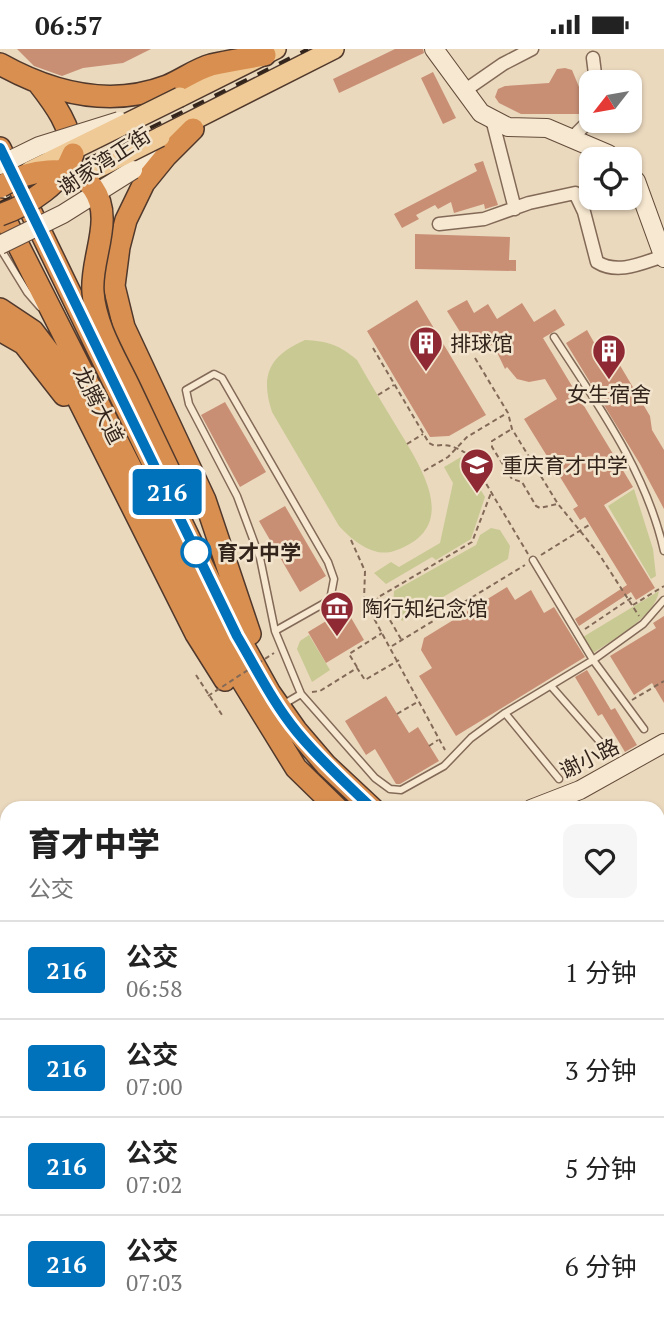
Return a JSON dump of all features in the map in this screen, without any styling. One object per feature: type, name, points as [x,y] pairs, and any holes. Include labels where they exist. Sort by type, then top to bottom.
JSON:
[{"type":"highway","points":[[0,64],[39,83],[77,96],[128,96],[165,86],[209,66],[271,52]]},
{"type":"highway","points":[[3,213],[54,182],[68,169],[73,154],[71,135],[61,113],[39,83]]},
{"type":"highway","points":[[193,129],[144,183],[126,220],[114,286],[124,327],[205,500],[275,700]]},
{"type":"highway","name":"龙腾大道","points":[[0,148],[227,616],[275,700],[296,730],[326,765],[364,801]]},
{"type":"highway","points":[[1,180],[37,172],[60,171],[84,179],[94,189],[102,208],[102,229],[93,292],[103,333],[250,634]]},
{"type":"highway","name":"龙腾大道","points":[[3,213],[222,648],[296,768],[330,801]]},
{"type":"highway","points":[[0,309],[33,331],[65,373],[196,634],[250,719],[276,750],[296,768]]},
{"type":"highway","points":[[0,330],[24,344],[65,396],[176,616],[234,694]]},
{"type":"highway","points":[[222,648],[234,694]]},
{"type":"main road","name":"谢家湾正街","points":[[3,213],[334,49]]},
{"type":"main road","name":"谢家湾正街","points":[[1,180],[271,52]]},
{"type":"street","points":[[434,49],[481,113],[508,127],[547,128],[592,147]]},
{"type":"street","points":[[464,91],[503,64],[531,49]]},
{"type":"street","points":[[593,58],[594,70]]},
{"type":"street","name":"谢家湾正街","points":[[0,247],[63,214],[133,170],[226,104]]},
{"type":"street","points":[[492,119],[515,209]]},
{"type":"street","points":[[572,138],[579,131]]},
{"type":"street","points":[[439,224],[484,219],[529,203],[575,193],[584,212],[597,262],[606,267],[621,269],[664,257],[642,197]]},
{"type":"street","name":"谢小路","points":[[552,801],[580,790],[664,743]]},
{"type":"lane","points":[[0,247],[27,292],[60,328]]},
{"type":"lane","points":[[554,337],[641,478],[655,514],[664,551]]},
{"type":"lane","points":[[275,631],[330,600],[334,579],[328,562],[222,378],[214,375],[186,390],[189,404],[237,496],[260,558],[275,631],[301,694],[375,778],[390,789],[401,790],[451,760],[471,738],[505,713],[593,660],[643,624],[664,600]]},
{"type":"lane","points":[[533,561],[593,660],[644,729]]},
{"type":"lane","points":[[551,686],[608,751]]},
{"type":"lane","points":[[275,700],[301,694]]},
{"type":"lane","points":[[505,713],[559,779]]},
{"type":"path","points":[[373,348],[429,443],[458,448],[469,455],[533,561]]},
{"type":"path","points":[[475,358],[508,413],[512,429],[558,504],[599,554],[643,624]]},
{"type":"path","points":[[378,395],[395,385]]},
{"type":"path","points":[[424,471],[433,468],[467,437],[508,413]]},
{"type":"path","points":[[512,429],[492,441],[492,447],[512,479],[522,482],[536,506],[540,508],[558,504]]},
{"type":"path","points":[[407,444],[424,433]]},
{"type":"path","points":[[401,640],[377,598],[472,542],[491,492]]},
{"type":"path","points":[[391,647],[589,525]]},
{"type":"path","points":[[351,540],[365,571],[365,600],[451,760]]},
{"type":"path","points":[[632,605],[664,586]]},
{"type":"path","points":[[577,635],[634,596]]},
{"type":"path","points":[[382,633],[349,654],[365,680],[399,660]]},
{"type":"path","points":[[208,696],[274,653]]},
{"type":"path","points":[[320,691],[357,667]]},
{"type":"path","points":[[196,675],[222,715]]},
{"type":"path","points":[[625,704],[664,681]]},
{"type":"path","points":[[397,714],[420,701]]},
{"type":"path","points":[[429,745],[439,740]]},
{"type":"green space","points":[[305,340],[333,345],[357,360],[408,445],[425,479],[430,496],[431,513],[427,528],[415,541],[386,553],[371,550],[350,537],[339,526],[272,412],[267,387],[270,368],[283,353]]},
{"type":"green space","points":[[461,457],[485,497],[471,539],[436,560],[432,557],[386,584],[374,573],[391,562],[399,567],[440,543],[453,483],[444,467]]},
{"type":"green space","points":[[634,489],[653,549],[656,576],[651,579],[608,506]]},
{"type":"green space","points":[[491,528],[500,530],[510,546],[508,559],[402,621],[393,605],[394,591],[476,545],[480,535]]},
{"type":"green space","points":[[659,591],[656,601],[642,618],[592,654],[583,637]]},
{"type":"green space","points":[[309,635],[330,670],[312,682],[297,649],[300,641]]},
{"type":"building","points":[[17,49],[151,49],[123,63],[83,68],[62,76],[34,66]]},
{"type":"building","points":[[395,49],[423,49],[424,53],[339,93],[333,79]]},
{"type":"building","points":[[557,69],[572,70],[579,87],[579,114],[521,114],[499,103],[495,97],[498,89],[505,86],[549,83]]},
{"type":"building","points":[[433,72],[456,118],[443,124],[421,78]]},
{"type":"building","points":[[483,161],[498,205],[485,209],[484,204],[454,213],[451,202],[438,209],[435,205],[416,215],[419,219],[402,228],[394,214],[477,171],[474,164]]},
{"type":"building","points":[[415,234],[510,237],[509,260],[516,260],[516,271],[415,269]]},
{"type":"building","name":"排球馆","points":[[417,300],[486,415],[449,436],[430,437],[367,331]]},
{"type":"building","points":[[467,300],[474,313],[488,304],[497,319],[522,303],[534,322],[555,309],[565,325],[543,338],[633,487],[604,505],[655,588],[636,600],[631,592],[579,626],[575,619],[627,585],[585,517],[580,520],[573,509],[578,506],[524,419],[557,399],[545,379],[529,382],[517,379],[507,367],[505,369],[493,344],[479,353],[467,332],[462,335],[447,311]]},
{"type":"building","name":"女生宿舍","points":[[587,330],[596,346],[605,340],[650,416],[652,430],[664,450],[664,509],[640,464],[566,343]]},
{"type":"building","points":[[225,402],[266,472],[240,487],[201,415]]},
{"type":"building","points":[[285,506],[326,576],[300,592],[259,521]]},
{"type":"building","points":[[507,587],[515,600],[531,590],[544,613],[554,607],[585,657],[456,736],[419,676],[432,668],[421,650],[424,638]]},
{"type":"building","name":"陶行知纪念馆","points":[[346,609],[364,640],[326,663],[308,632]]},
{"type":"building","points":[[664,616],[664,703],[652,683],[634,695],[610,656],[656,628],[653,623]]},
{"type":"building","points":[[587,670],[611,710],[615,708],[637,745],[625,752],[602,714],[598,716],[575,677]]},
{"type":"building","points":[[386,696],[409,733],[418,727],[439,761],[400,784],[396,784],[375,749],[366,755],[345,721]]},
{"type":"railway","points":[[0,203],[308,49]]},
{"type":"bus line","name":"216","points":[[0,148],[237,636],[270,694],[296,730],[326,765],[364,801]]},
{"type":"place","name":"排球馆","points":[[426,373]]},
{"type":"place","name":"女生宿舍","points":[[609,381]]},
{"type":"place","name":"重庆育才中学","points":[[477,495]]},
{"type":"place","name":"育才中学","points":[[196,552]]},
{"type":"place","name":"陶行知纪念馆","points":[[337,638]]}]
